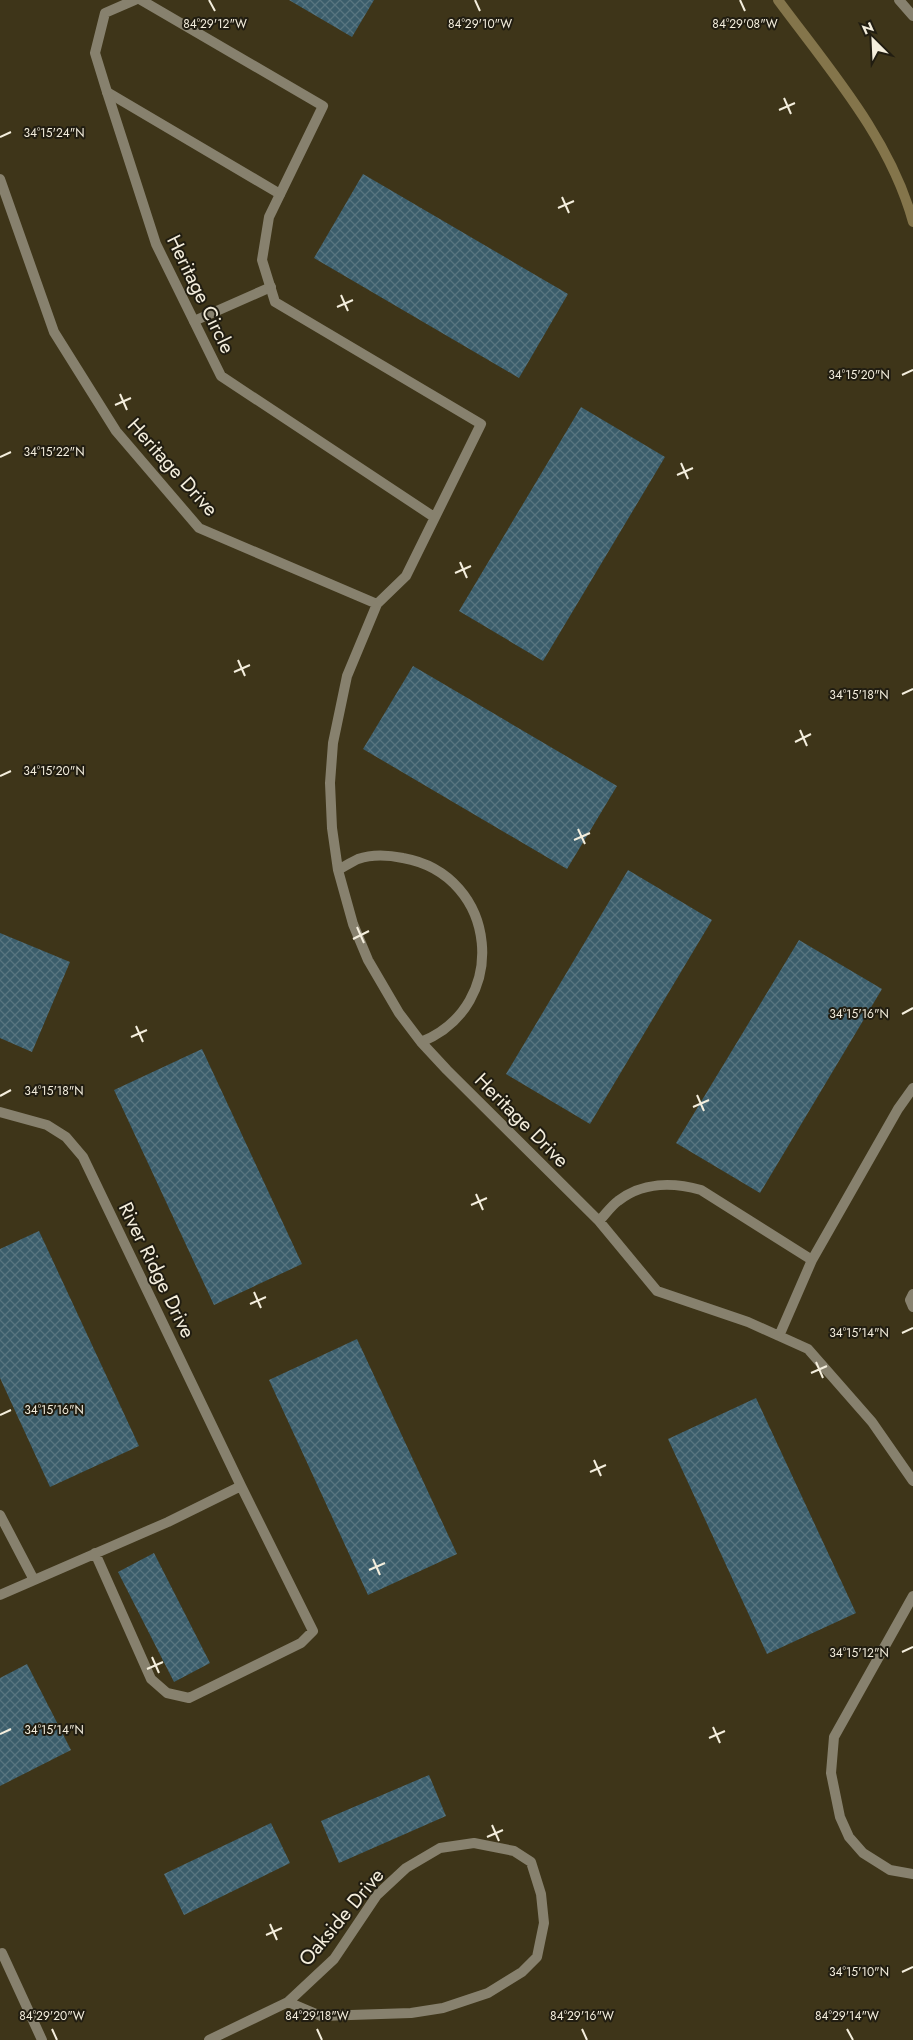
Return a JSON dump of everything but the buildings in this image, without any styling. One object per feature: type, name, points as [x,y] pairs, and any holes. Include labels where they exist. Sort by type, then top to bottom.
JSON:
[{"type":"street","name":"Heritage Circle","points":[[135,0],[105,13],[95,53],[156,244],[221,376],[434,517]]},
{"type":"street","points":[[141,0],[322,106],[269,217],[262,260],[271,287],[194,321]]},
{"type":"street","points":[[899,0],[913,16]]},
{"type":"street","points":[[107,92],[280,194]]},
{"type":"street","name":"Heritage Drive","points":[[0,179],[54,332],[116,431],[199,528],[377,604]]},
{"type":"street","name":"Heritage Drive","points":[[271,287],[276,302],[481,424],[406,576],[377,604],[347,676],[333,743],[330,783],[332,828],[338,870],[353,924],[368,960],[399,1013],[421,1042],[599,1221],[656,1291],[748,1322],[808,1349],[872,1422],[913,1481]]},
{"type":"street","points":[[338,870],[358,859],[376,856],[395,856],[413,859],[446,877],[460,890],[470,905],[478,922],[482,940],[483,959],[480,977],[474,994],[464,1011],[437,1036],[421,1042]]},
{"type":"street","points":[[779,1336],[812,1260],[898,1109],[913,1088]]},
{"type":"street","name":"River Ridge Drive","points":[[0,1112],[47,1125],[66,1138],[84,1157],[241,1486],[313,1631],[301,1643],[189,1698],[167,1693],[151,1679],[95,1553]]},
{"type":"street","points":[[599,1221],[618,1201],[634,1192],[662,1185],[687,1186],[701,1190],[812,1260]]},
{"type":"street","points":[[913,1294],[910,1300],[913,1307]]},
{"type":"street","points":[[0,1595],[168,1522],[241,1486]]},
{"type":"street","points":[[0,1515],[34,1580]]},
{"type":"street","points":[[913,1596],[834,1737],[831,1773],[840,1817],[850,1837],[863,1853],[890,1870],[913,1874]]},
{"type":"street","name":"Oakside Drive","points":[[209,2040],[288,2002],[334,1959],[377,1895],[406,1868],[440,1848],[474,1843],[514,1850],[531,1862],[541,1894],[544,1923],[537,1957],[522,1972],[488,1993],[443,2008],[411,2012],[321,2016],[288,2002]]},
{"type":"street","points":[[2,1953],[42,2040]]},
{"type":"waterway","points":[[778,0],[837,78],[874,133],[903,191],[913,222]]}]
